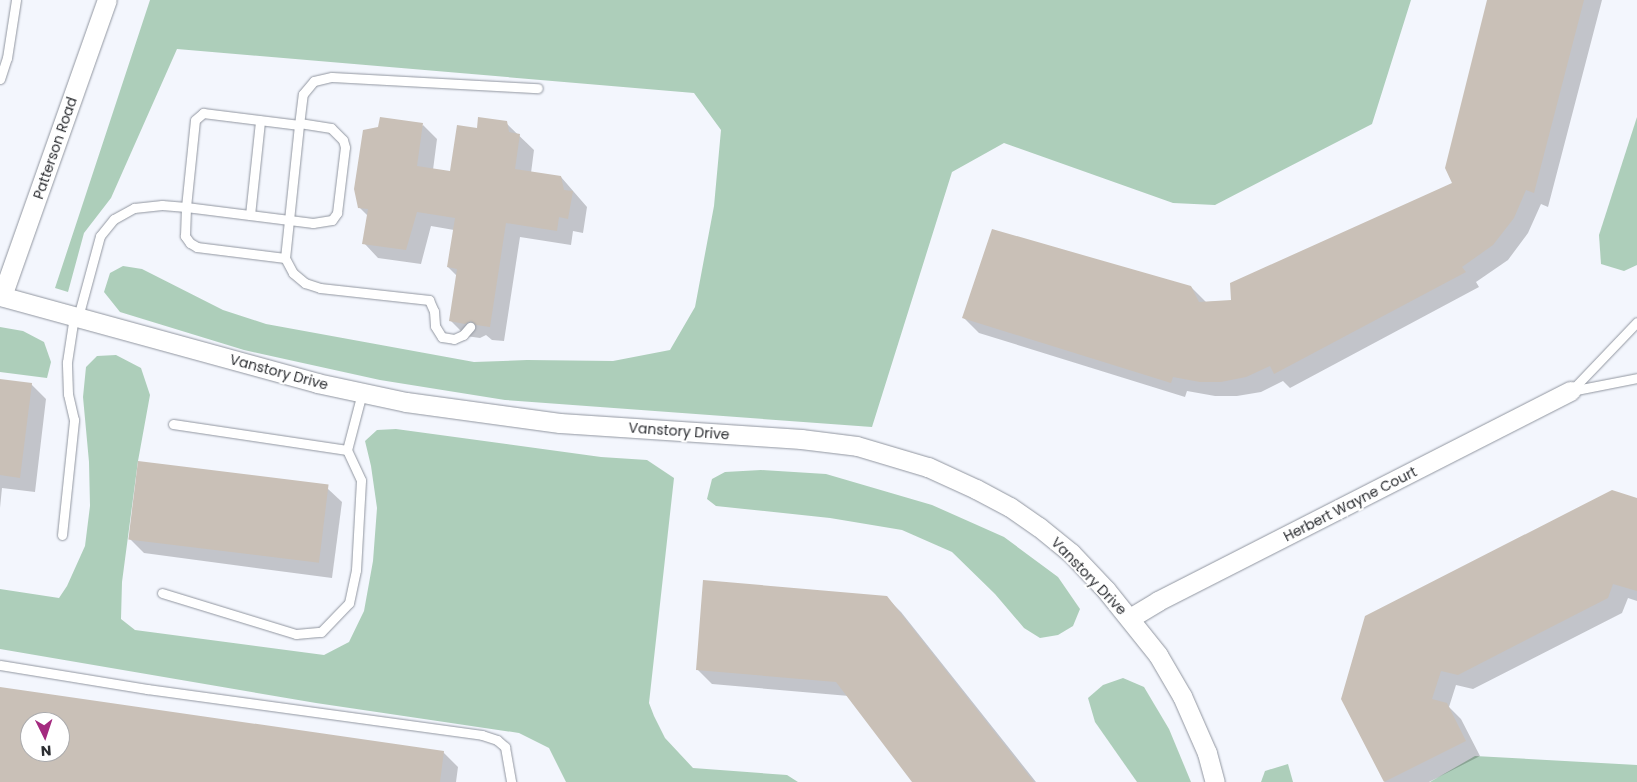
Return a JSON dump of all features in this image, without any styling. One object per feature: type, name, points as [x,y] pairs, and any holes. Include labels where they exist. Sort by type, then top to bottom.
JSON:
[{"type":"street","name":"Patterson Road","points":[[1,296],[107,0]]},
{"type":"street","name":"Vanstory Drive","points":[[1,296],[318,383],[434,407],[560,423],[801,439],[857,446],[911,461],[976,488],[1010,507],[1039,527],[1071,554],[1130,618],[1158,655],[1182,696],[1207,753],[1215,782]]},
{"type":"street","name":"Herbert Wayne Court","points":[[1130,618],[1158,601],[1571,391]]},
{"type":"lane","points":[[0,79],[6,58],[16,0]]},
{"type":"lane","points":[[470,327],[463,335],[454,339],[442,337],[435,326],[434,311],[429,300],[320,288],[305,283],[293,273],[285,258],[303,94],[314,81],[332,77],[538,88]]},
{"type":"lane","points":[[62,536],[74,420],[68,394],[67,362],[76,317],[100,236],[114,219],[134,208],[162,205],[186,207],[313,223],[332,220],[337,213],[345,147],[338,132],[331,128],[203,113],[196,120],[186,207],[185,236],[196,247],[285,258]]},
{"type":"lane","points":[[250,215],[260,120]]},
{"type":"lane","points":[[1571,391],[1637,322]]},
{"type":"lane","points":[[1571,391],[1637,378]]},
{"type":"lane","points":[[162,593],[296,634],[321,632],[349,603],[356,570],[361,480],[347,450],[362,393]]},
{"type":"lane","points":[[173,424],[347,450]]},
{"type":"lane","points":[[0,665],[147,689],[482,734],[497,740],[505,747],[511,782]]},
{"type":"green space","points":[[150,0],[1411,0],[1372,124],[1215,205],[1173,203],[1004,143],[952,172],[872,427],[505,400],[380,380],[244,350],[120,312],[104,292],[110,273],[123,266],[142,269],[223,310],[266,324],[474,362],[527,360],[613,361],[670,350],[695,307],[714,206],[721,130],[694,93],[177,49],[111,198],[84,233],[68,292],[55,288]]},
{"type":"green space","points":[[1637,117],[1637,265],[1624,271],[1601,264],[1599,235]]},
{"type":"green space","points":[[0,327],[23,331],[44,342],[51,362],[47,378],[0,372]]},
{"type":"green space","points":[[116,355],[141,368],[150,395],[138,461],[122,582],[121,619],[135,630],[324,655],[349,642],[364,611],[373,561],[377,508],[365,441],[377,430],[396,429],[601,457],[647,460],[674,478],[649,703],[654,716],[665,738],[693,768],[787,775],[798,782],[566,782],[549,748],[519,733],[316,703],[0,649],[0,589],[59,598],[67,586],[85,546],[90,506],[89,462],[83,397],[86,367],[97,356]]},
{"type":"green space","points":[[761,470],[826,474],[932,505],[1004,537],[1058,577],[1080,609],[1073,626],[1058,635],[1040,638],[1024,628],[995,594],[952,552],[902,530],[830,518],[716,506],[707,499],[712,479],[725,472]]},
{"type":"green space","points":[[1123,678],[1144,687],[1169,729],[1191,782],[1137,782],[1095,722],[1088,698],[1103,685]]},
{"type":"green space","points":[[1475,756],[1637,765],[1637,782],[1430,782]]},
{"type":"green space","points":[[1288,764],[1293,782],[1261,782],[1265,771]]},
{"type":"building","points":[[1487,0],[1584,0],[1534,193],[1526,190],[1514,218],[1493,245],[1462,267],[1466,272],[1274,374],[1270,366],[1246,377],[1221,382],[1200,382],[1173,377],[1171,383],[962,318],[992,229],[1191,286],[1199,302],[1231,300],[1230,283],[1452,183],[1445,168]]},
{"type":"building","points":[[380,117],[423,123],[417,166],[450,171],[457,125],[477,128],[478,117],[507,121],[509,132],[520,134],[515,169],[561,176],[564,190],[573,191],[568,219],[559,217],[557,231],[506,223],[490,327],[476,325],[471,321],[465,324],[449,321],[457,269],[447,267],[455,218],[417,212],[406,250],[362,244],[368,209],[358,208],[354,189],[363,130],[378,127]]},
{"type":"building","points":[[0,379],[32,383],[20,478],[0,475]]},
{"type":"building","points":[[138,461],[329,484],[319,563],[128,539]]},
{"type":"building","points":[[1612,490],[1637,498],[1637,591],[1613,584],[1608,598],[1458,675],[1441,671],[1432,699],[1447,703],[1466,741],[1384,782],[1341,699],[1365,616]]},
{"type":"building","points":[[703,580],[887,596],[1034,782],[912,782],[836,682],[696,670]]},
{"type":"building","points":[[0,687],[444,751],[440,782],[0,782]]}]
